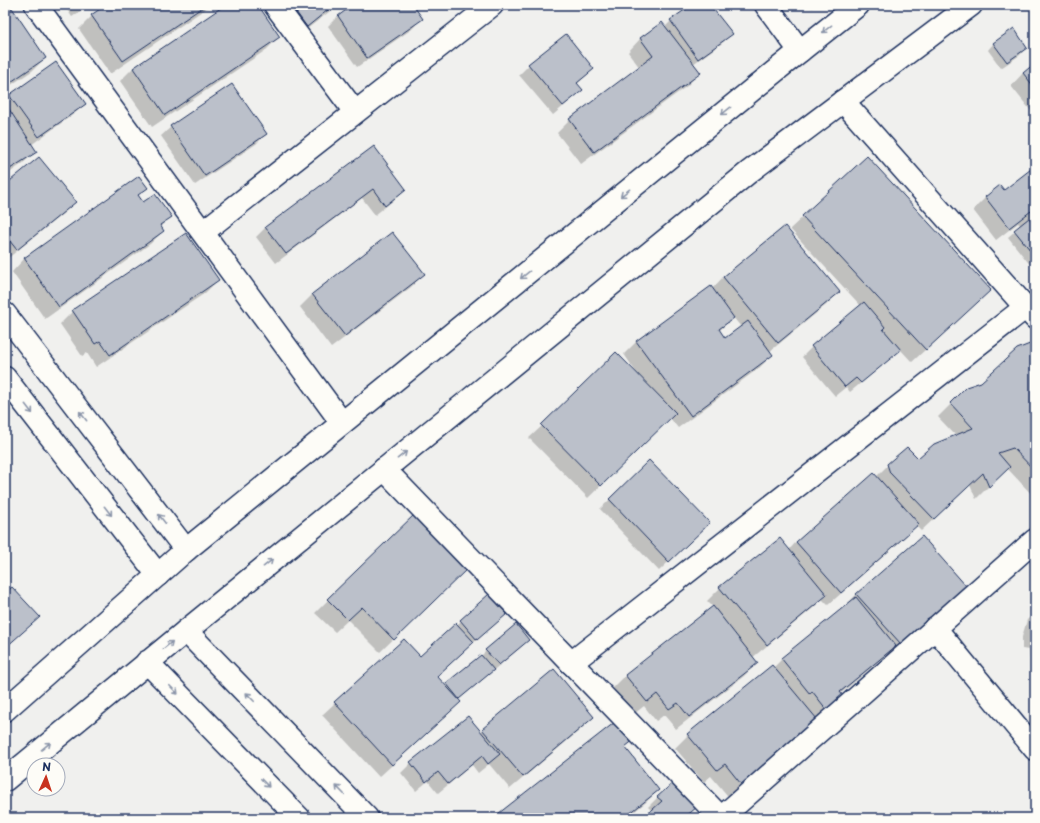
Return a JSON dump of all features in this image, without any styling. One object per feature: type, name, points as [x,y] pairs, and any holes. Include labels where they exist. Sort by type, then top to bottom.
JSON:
[{"type":"street","points":[[36,5],[342,423]]},
{"type":"street","points":[[275,5],[355,112]]},
{"type":"street","points":[[202,232],[492,5]]},
{"type":"street","points":[[766,5],[800,51]]},
{"type":"street","points":[[5,710],[186,550],[858,5]]},
{"type":"street","points":[[5,780],[186,630],[749,172],[971,5]]},
{"type":"street","points":[[571,663],[1030,313],[843,102]]},
{"type":"street","points":[[5,314],[186,550]]},
{"type":"street","points":[[5,378],[158,575]]},
{"type":"street","points":[[384,469],[721,818],[1035,540]]},
{"type":"street","points":[[935,628],[1035,749]]},
{"type":"street","points":[[186,630],[367,818]]},
{"type":"street","points":[[147,662],[299,818]]},
{"type":"building","points":[[106,5],[206,5],[123,61],[91,15]]},
{"type":"building","points":[[225,5],[258,5],[280,37],[165,115],[133,68]]},
{"type":"building","points":[[291,5],[334,5],[307,27]]},
{"type":"building","points":[[353,5],[413,5],[423,19],[367,58],[338,16]]},
{"type":"building","points":[[692,5],[710,5],[733,34],[698,59],[670,20]]},
{"type":"building","points":[[12,8],[46,58],[5,86],[5,12]]},
{"type":"building","points":[[662,22],[701,73],[594,152],[569,119],[653,56],[640,38]]},
{"type":"building","points":[[1014,28],[1027,48],[1007,62],[993,43]]},
{"type":"building","points":[[566,34],[594,69],[577,83],[583,90],[563,106],[528,64]]},
{"type":"building","points":[[56,62],[86,104],[39,137],[9,95]]},
{"type":"building","points":[[1035,63],[1035,88],[1023,73]]},
{"type":"building","points":[[232,84],[267,134],[205,176],[170,126]]},
{"type":"building","points":[[5,103],[37,152],[5,172]]},
{"type":"building","points":[[374,146],[406,189],[385,206],[373,189],[286,254],[265,227]]},
{"type":"building","points":[[867,156],[991,290],[926,350],[802,216]]},
{"type":"building","points":[[39,157],[76,202],[17,250],[5,235],[5,185]]},
{"type":"building","points":[[1035,166],[1035,215],[1031,211],[1009,228],[985,197],[1000,185],[1004,190]]},
{"type":"building","points":[[139,176],[148,188],[138,195],[143,202],[155,194],[172,217],[160,225],[164,231],[59,307],[24,258]]},
{"type":"building","points":[[1029,218],[1035,226],[1035,256],[1014,230]]},
{"type":"building","points":[[785,226],[840,292],[778,343],[723,277]]},
{"type":"building","points":[[392,232],[425,274],[345,336],[312,294]]},
{"type":"building","points":[[186,233],[219,280],[110,355],[100,341],[95,344],[72,310]]},
{"type":"building","points":[[711,286],[734,318],[719,329],[725,338],[748,321],[773,355],[691,416],[636,341]]},
{"type":"building","points":[[864,302],[885,327],[883,329],[901,350],[861,383],[856,378],[845,387],[811,346]]},
{"type":"building","points":[[1035,342],[1035,471],[1013,448],[998,453],[1010,467],[989,487],[983,473],[934,519],[890,473],[887,464],[907,447],[918,458],[934,444],[973,428],[950,403],[966,387],[981,382],[1017,349]]},
{"type":"building","points":[[616,352],[676,413],[601,486],[541,425]]},
{"type":"building","points":[[649,460],[710,523],[669,562],[609,499]]},
{"type":"building","points":[[874,473],[919,524],[841,593],[796,542]]},
{"type":"building","points":[[416,513],[469,567],[394,640],[362,607],[348,620],[327,599]]},
{"type":"building","points":[[922,536],[967,587],[901,644],[856,594]]},
{"type":"building","points":[[780,538],[827,595],[767,645],[719,587]]},
{"type":"building","points":[[12,587],[40,617],[5,648],[5,593]]},
{"type":"building","points":[[489,594],[507,614],[477,640],[460,620]]},
{"type":"building","points":[[856,597],[896,646],[840,692],[844,697],[827,710],[812,691],[810,694],[781,658]]},
{"type":"building","points":[[713,606],[758,663],[689,717],[678,703],[669,709],[657,694],[647,702],[625,675]]},
{"type":"building","points":[[456,623],[474,642],[437,676],[461,702],[392,765],[334,702],[404,639],[420,656]]},
{"type":"building","points":[[516,624],[529,640],[499,665],[485,650]]},
{"type":"building","points":[[481,655],[494,670],[459,699],[446,683]]},
{"type":"building","points":[[772,665],[822,725],[745,789],[725,764],[717,770],[687,734]]},
{"type":"building","points":[[554,669],[594,717],[523,777],[482,729]]},
{"type":"building","points":[[468,716],[500,754],[488,764],[482,756],[448,784],[438,772],[426,782],[410,762]]},
{"type":"building","points":[[619,719],[635,739],[625,747],[659,790],[624,818],[494,817]]},
{"type":"building","points":[[674,782],[697,807],[684,818],[643,818],[662,801],[657,797]]}]
